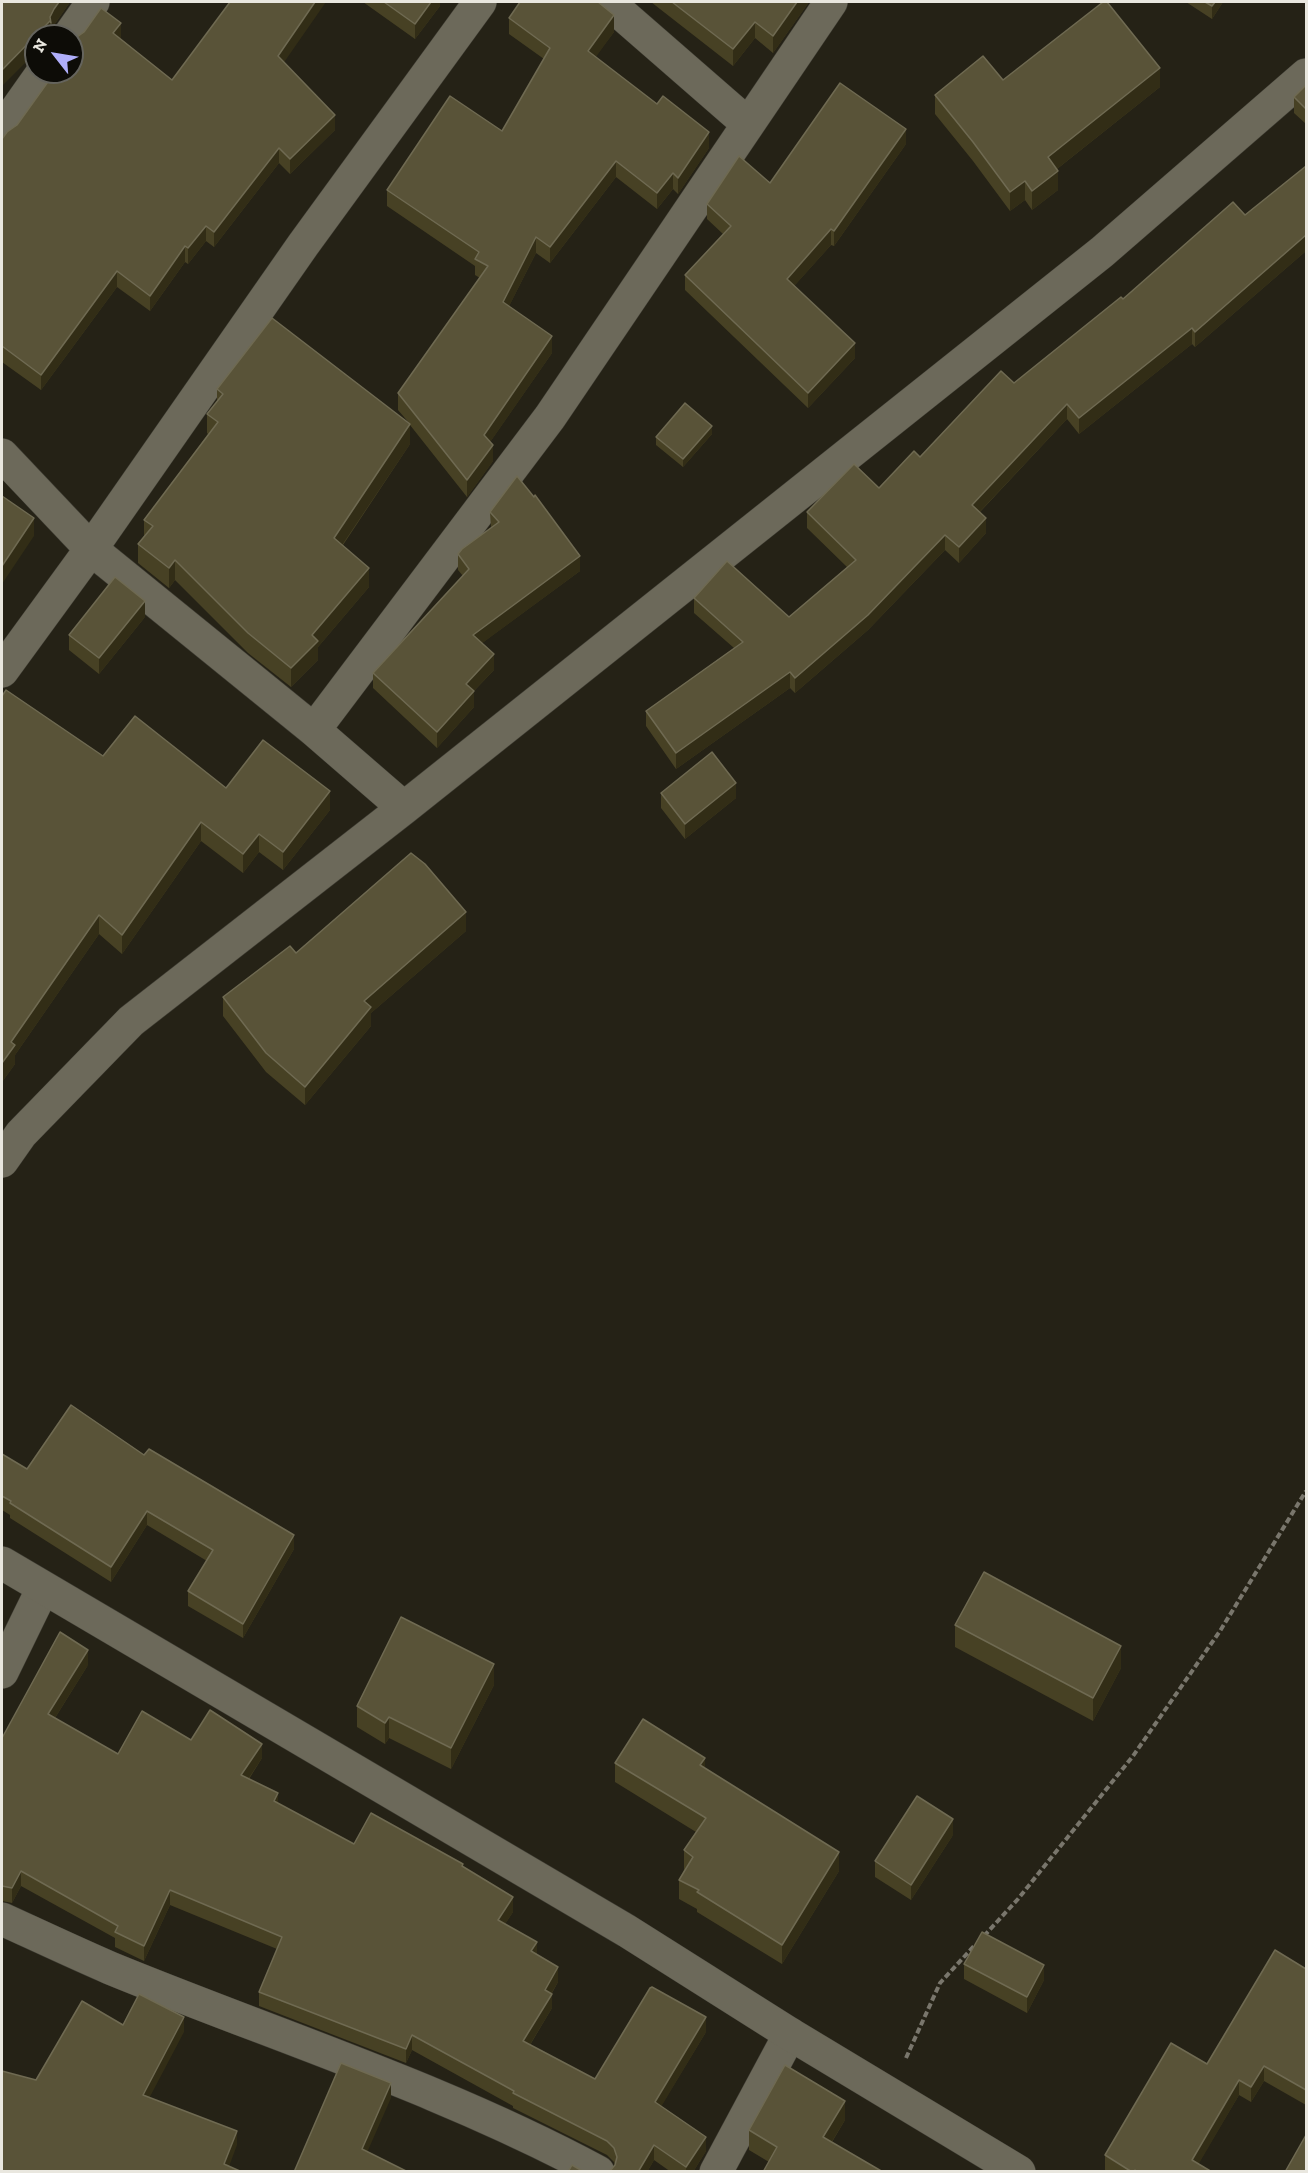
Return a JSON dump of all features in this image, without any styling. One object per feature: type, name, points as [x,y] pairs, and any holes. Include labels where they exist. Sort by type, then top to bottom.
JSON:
[{"type":"street","points":[[77,24],[93,2]]},
{"type":"street","points":[[2,671],[91,549],[303,245],[480,2]]},
{"type":"street","points":[[608,2],[748,124]]},
{"type":"street","points":[[314,730],[550,417],[831,2]]},
{"type":"street","points":[[2,1161],[21,1134],[130,1021],[404,808],[1102,252],[1306,75]]},
{"type":"street","points":[[2,130],[35,84]]},
{"type":"street","points":[[2,455],[91,549],[314,730],[404,808]]},
{"type":"street","points":[[2,1563],[627,1931],[790,2034],[1019,2172]]},
{"type":"street","points":[[2,1672],[43,1588]]},
{"type":"street","points":[[2,1919],[109,1967],[420,2088],[545,2143],[597,2172]]},
{"type":"street","points":[[716,2172],[790,2034]]},
{"type":"path","points":[[890,2094],[940,1983],[1018,1899],[1133,1756],[1220,1631],[1306,1491]]},
{"type":"building","points":[[2,2],[59,2],[50,17],[51,23],[50,21],[47,24],[24,24],[24,48],[2,70]]},
{"type":"building","points":[[230,2],[315,2],[278,56],[335,115],[290,159],[279,148],[214,232],[206,226],[188,248],[185,246],[150,296],[117,271],[41,375],[2,346],[2,139],[17,125],[46,84],[84,84],[84,32],[101,8],[121,23],[113,33],[172,80]]},
{"type":"building","points":[[384,2],[431,2],[415,24]]},
{"type":"building","points":[[520,2],[598,2],[614,15],[588,51],[657,104],[663,96],[709,132],[678,178],[673,173],[657,193],[616,161],[550,247],[536,237],[503,302],[552,336],[484,435],[493,445],[467,480],[398,393],[488,266],[475,259],[479,252],[387,190],[450,96],[502,131],[550,48],[509,18]]},
{"type":"building","points":[[672,2],[797,2],[773,36],[755,22],[733,49]]},
{"type":"building","points":[[1103,2],[1107,2],[1160,68],[1048,157],[1058,171],[1032,191],[1025,181],[1010,192],[935,95],[983,56],[1003,80]]},
{"type":"building","points":[[840,83],[906,129],[834,231],[831,229],[787,279],[855,343],[808,393],[685,275],[731,226],[707,204],[739,156],[770,183]]},
{"type":"building","points":[[1306,85],[1306,109],[1294,97]]},
{"type":"building","points":[[1306,166],[1306,235],[1195,332],[1192,328],[1079,418],[1067,404],[972,505],[986,518],[959,547],[945,535],[868,615],[795,678],[790,672],[676,753],[646,711],[743,642],[694,598],[727,561],[789,617],[856,560],[807,512],[854,464],[879,488],[914,451],[920,457],[1001,371],[1014,383],[1121,297],[1123,299],[1233,202],[1245,215]]},
{"type":"building","points":[[272,318],[410,424],[334,538],[369,568],[312,635],[318,641],[291,668],[248,633],[175,560],[169,568],[138,544],[153,526],[144,520],[218,422],[207,414],[223,394],[217,389]]},
{"type":"building","points":[[685,403],[712,426],[683,459],[656,437]]},
{"type":"building","points":[[517,476],[534,497],[535,495],[580,556],[473,635],[494,654],[466,684],[474,691],[437,732],[373,673],[469,569],[458,554],[499,522],[490,512]]},
{"type":"building","points":[[2,496],[34,518],[2,566]]},
{"type":"building","points":[[115,577],[145,601],[99,658],[69,635]]},
{"type":"building","points":[[6,690],[103,756],[135,716],[226,788],[263,740],[330,791],[283,852],[259,834],[243,854],[201,822],[122,935],[99,915],[11,1042],[15,1045],[2,1063],[2,696]]},
{"type":"building","points":[[712,752],[736,783],[685,824],[661,793]]},
{"type":"building","points":[[411,853],[425,864],[466,912],[364,1001],[371,1007],[305,1087],[266,1053],[223,997],[290,946],[296,953]]},
{"type":"building","points":[[71,1405],[144,1455],[149,1449],[294,1535],[243,1624],[188,1591],[213,1550],[147,1511],[111,1567],[2,1496],[2,1454],[27,1469]]},
{"type":"building","points":[[984,1572],[1121,1646],[1093,1698],[955,1625]]},
{"type":"building","points":[[401,1617],[494,1664],[451,1748],[389,1717],[385,1723],[357,1706]]},
{"type":"building","points":[[60,1632],[88,1650],[48,1714],[118,1754],[142,1711],[191,1740],[210,1710],[262,1744],[241,1775],[278,1793],[274,1801],[354,1844],[371,1813],[463,1864],[462,1866],[513,1897],[498,1920],[537,1942],[531,1951],[558,1967],[545,1990],[552,1994],[523,2041],[595,2079],[650,1988],[652,1987],[706,2017],[655,2102],[706,2137],[686,2167],[654,2145],[638,2172],[609,2172],[615,2165],[617,2157],[614,2148],[607,2141],[513,2093],[514,2091],[412,2035],[406,2049],[259,1992],[282,1937],[170,1890],[144,1946],[115,1932],[118,1926],[21,1871],[12,1888],[2,1886],[2,1738]]},
{"type":"building","points":[[643,1719],[705,1758],[700,1765],[839,1852],[782,1945],[697,1892],[699,1890],[679,1880],[693,1857],[684,1850],[706,1818],[615,1763]]},
{"type":"building","points":[[917,1796],[953,1819],[911,1885],[875,1861]]},
{"type":"building","points":[[982,1932],[1044,1965],[1027,1997],[964,1964]]},
{"type":"building","points":[[1275,1950],[1306,1969],[1306,2090],[1264,2066],[1251,2087],[1239,2080],[1192,2160],[1212,2172],[1138,2172],[1135,2170],[1132,2172],[1105,2155],[1171,2043],[1207,2064]]},
{"type":"building","points":[[139,1994],[184,2017],[143,2095],[237,2131],[224,2164],[242,2172],[2,2172],[2,2071],[36,2080],[82,2001],[123,2025]]},
{"type":"building","points":[[341,2063],[391,2083],[362,2149],[408,2172],[294,2172]]},
{"type":"building","points":[[785,2065],[845,2101],[823,2137],[883,2172],[763,2172],[777,2147],[749,2130]]},
{"type":"building","points":[[1306,2135],[1306,2172],[1285,2172]]},
{"type":"building","points":[[572,2165],[584,2172],[568,2172]]}]
